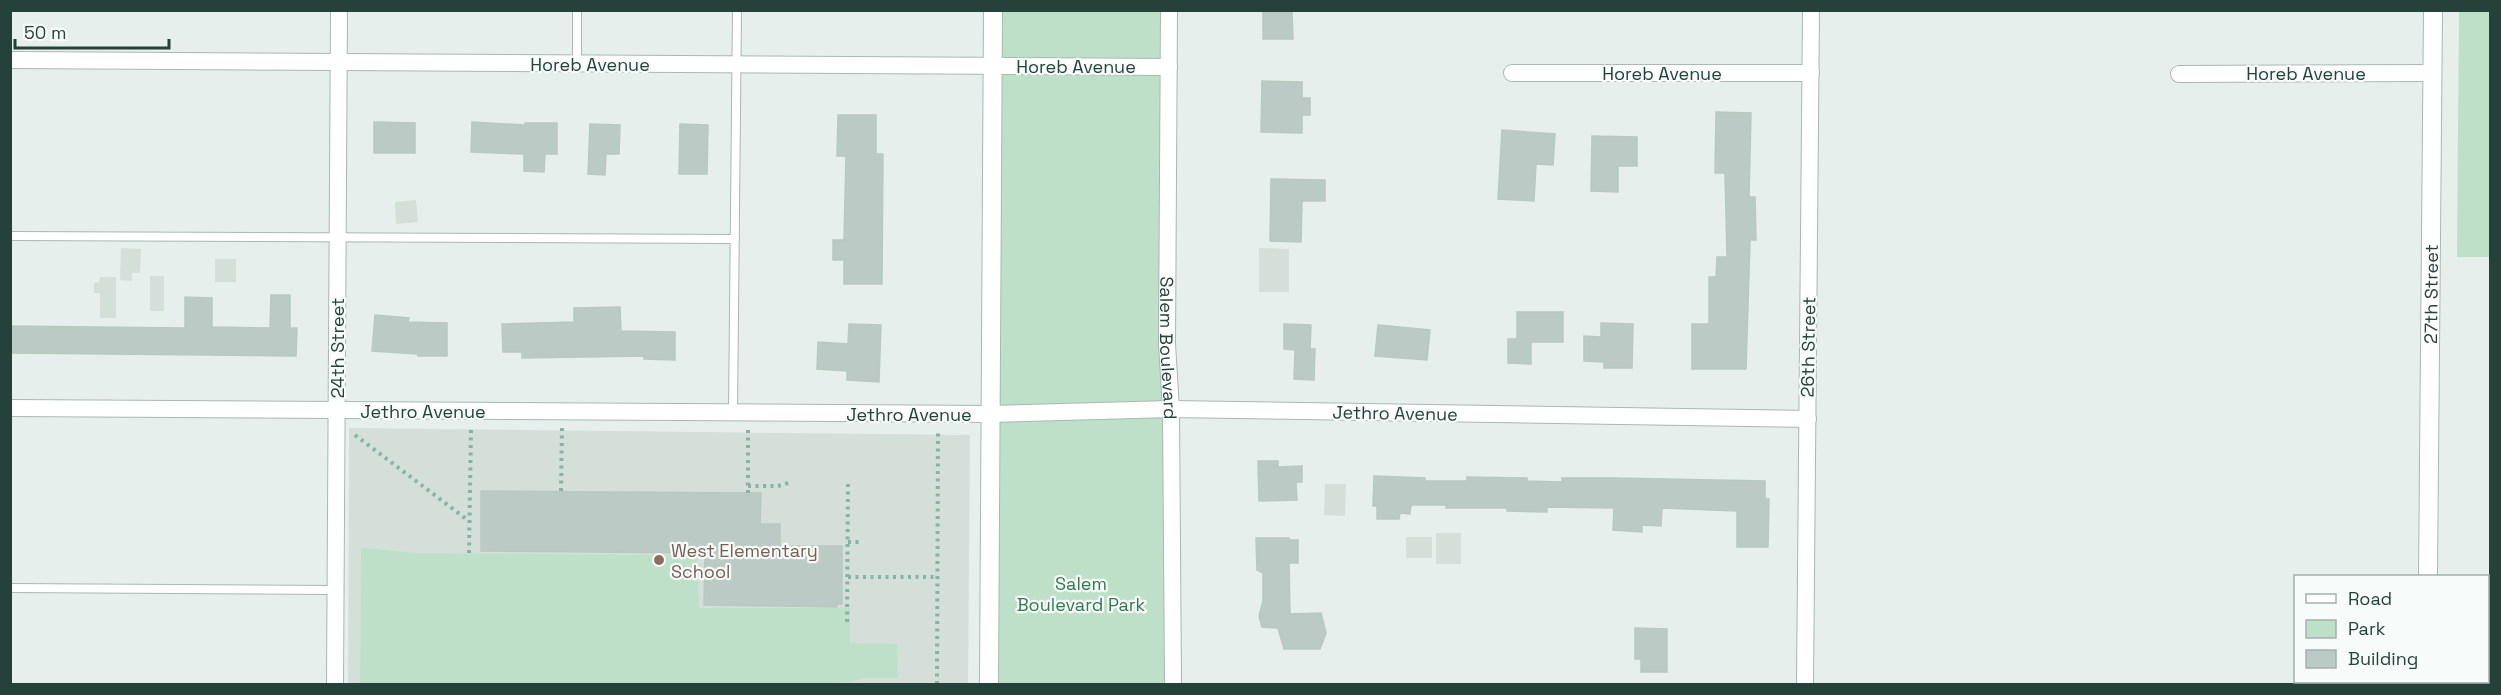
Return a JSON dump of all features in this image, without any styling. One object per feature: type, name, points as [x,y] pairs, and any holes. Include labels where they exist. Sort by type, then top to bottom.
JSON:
[{"type":"street","name":"24th Street","points":[[335,684],[339,10]]},
{"type":"street","points":[[989,684],[993,10]]},
{"type":"street","name":"Salem Boulevard","points":[[1169,10],[1167,344],[1171,409],[1173,684]]},
{"type":"street","name":"26th Street","points":[[1805,684],[1811,10]]},
{"type":"street","name":"27th Street","points":[[2428,575],[2433,10]]},
{"type":"street","name":"Horeb Avenue","points":[[10,60],[1169,67]]},
{"type":"street","name":"Horeb Avenue","points":[[1512,73],[1811,73]]},
{"type":"street","name":"Horeb Avenue","points":[[2179,74],[2432,73]]},
{"type":"street","name":"Jethro Avenue","points":[[10,408],[938,414],[1171,409],[1808,419]]},
{"type":"lane","points":[[577,10],[577,64]]},
{"type":"lane","points":[[737,10],[735,239],[741,413]]},
{"type":"lane","points":[[10,236],[735,239]]},
{"type":"lane","points":[[10,588],[335,590]]},
{"type":"path","points":[[337,410],[358,439],[469,521]]},
{"type":"path","points":[[469,553],[471,411]]},
{"type":"path","points":[[561,491],[562,412]]},
{"type":"path","points":[[741,413],[747,493]]},
{"type":"path","points":[[937,684],[938,414]]},
{"type":"path","points":[[747,486],[778,486],[792,482]]},
{"type":"path","points":[[847,622],[848,482]]},
{"type":"path","points":[[848,542],[862,542]]},
{"type":"path","points":[[848,577],[938,577]]},
{"type":"shaded area","points":[[416,200],[418,222],[396,224],[395,202]]},
{"type":"shaded area","points":[[121,248],[141,249],[140,273],[132,273],[132,281],[120,280]]},
{"type":"shaded area","points":[[1259,248],[1289,249],[1289,292],[1259,292]]},
{"type":"shaded area","points":[[215,259],[236,259],[236,282],[215,282]]},
{"type":"shaded area","points":[[150,276],[164,276],[164,311],[150,311]]},
{"type":"shaded area","points":[[100,277],[116,277],[116,318],[100,318],[100,293],[94,293],[94,283],[99,282]]},
{"type":"shaded area","name":"West Elementary School","points":[[349,428],[970,435],[968,684],[348,684]]},
{"type":"shaded area","points":[[1325,484],[1346,484],[1345,516],[1324,515]]},
{"type":"shaded area","points":[[1436,533],[1461,533],[1461,564],[1436,564]]},
{"type":"shaded area","points":[[1406,537],[1432,537],[1432,558],[1406,558]]},
{"type":"green space","name":"Salem Boulevard Park","points":[[993,11],[1173,11],[1173,684],[990,684]]},
{"type":"green space","points":[[2459,11],[2490,11],[2490,257],[2457,257]]},
{"type":"green space","points":[[361,548],[417,553],[697,555],[699,608],[850,608],[850,643],[897,644],[898,678],[865,678],[838,683],[888,684],[360,684]]},
{"type":"building","points":[[1263,10],[1292,10],[1293,39],[1263,39]]},
{"type":"building","points":[[1262,81],[1302,82],[1302,98],[1310,98],[1310,115],[1302,115],[1302,133],[1261,132]]},
{"type":"building","points":[[1716,112],[1751,113],[1749,197],[1755,197],[1756,240],[1750,240],[1746,369],[1692,369],[1692,324],[1709,324],[1709,277],[1716,277],[1717,257],[1727,257],[1725,173],[1715,173]]},
{"type":"building","points":[[838,115],[876,115],[876,154],[883,154],[882,284],[844,284],[844,260],[833,260],[833,240],[844,240],[846,156],[837,156]]},
{"type":"building","points":[[374,122],[415,123],[415,153],[374,153]]},
{"type":"building","points":[[472,122],[525,125],[525,123],[557,123],[557,154],[545,154],[544,172],[524,171],[524,154],[471,152]]},
{"type":"building","points":[[590,124],[620,125],[619,154],[606,154],[605,175],[588,174]]},
{"type":"building","points":[[680,124],[708,125],[707,174],[679,174]]},
{"type":"building","points":[[1502,130],[1555,134],[1553,165],[1536,164],[1534,201],[1498,199]]},
{"type":"building","points":[[1592,136],[1637,137],[1637,166],[1618,166],[1618,192],[1591,191]]},
{"type":"building","points":[[1271,179],[1325,180],[1325,201],[1302,201],[1301,242],[1270,241]]},
{"type":"building","points":[[271,295],[290,295],[290,328],[297,328],[296,356],[10,353],[10,326],[185,328],[185,297],[212,298],[212,327],[270,328]]},
{"type":"building","points":[[620,307],[621,331],[675,332],[675,360],[644,359],[644,356],[522,358],[522,352],[503,352],[502,324],[574,322],[574,308]]},
{"type":"building","points":[[1517,312],[1563,312],[1563,342],[1531,342],[1531,364],[1508,363],[1508,339],[1517,339]]},
{"type":"building","points":[[375,315],[409,318],[408,322],[447,323],[447,356],[418,356],[418,354],[372,351]]},
{"type":"building","points":[[1601,323],[1633,324],[1632,368],[1604,368],[1604,362],[1584,361],[1584,336],[1601,337]]},
{"type":"building","points":[[849,324],[881,325],[879,382],[847,380],[847,371],[817,369],[818,342],[848,344]]},
{"type":"building","points":[[1284,324],[1311,325],[1310,349],[1315,349],[1314,380],[1294,379],[1295,350],[1284,349]]},
{"type":"building","points":[[1378,325],[1430,330],[1427,360],[1375,356]]},
{"type":"building","points":[[1258,461],[1278,461],[1278,467],[1302,466],[1302,482],[1296,482],[1297,500],[1259,501]]},
{"type":"building","points":[[1374,476],[1425,478],[1425,481],[1467,481],[1467,477],[1527,478],[1527,481],[1562,482],[1562,478],[1765,481],[1765,499],[1769,499],[1768,547],[1737,547],[1737,511],[1662,508],[1661,526],[1642,525],[1642,532],[1613,530],[1614,508],[1547,507],[1547,512],[1507,511],[1507,508],[1446,508],[1447,505],[1411,505],[1410,514],[1400,513],[1399,519],[1377,519],[1377,506],[1373,506]]},
{"type":"building","points":[[481,491],[761,493],[760,524],[780,524],[780,546],[842,546],[842,604],[837,604],[837,607],[704,605],[705,553],[481,551]]},
{"type":"building","points":[[1256,538],[1298,540],[1298,563],[1289,563],[1290,614],[1321,613],[1326,633],[1320,649],[1284,649],[1278,628],[1262,627],[1259,616],[1263,601],[1263,573],[1257,570]]},
{"type":"building","points":[[1635,628],[1667,629],[1667,672],[1641,672],[1641,659],[1635,659]]},
{"type":"place","name":"West Elementary School","points":[[659,560]]}]
